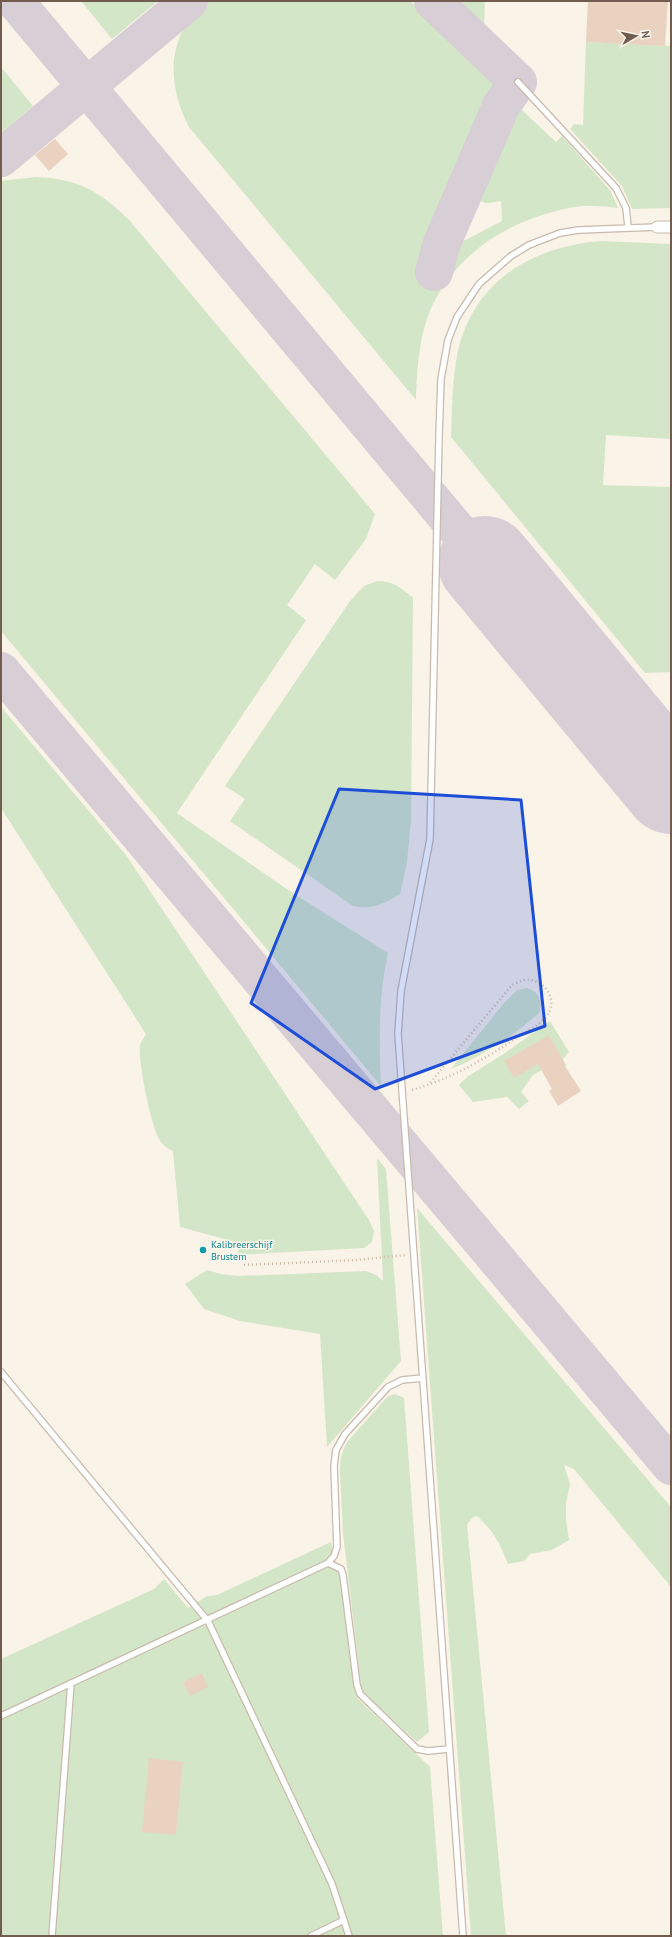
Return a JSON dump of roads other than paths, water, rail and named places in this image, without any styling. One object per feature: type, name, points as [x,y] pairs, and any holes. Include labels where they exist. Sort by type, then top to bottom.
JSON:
[{"type":"street","points":[[657,227],[671,227]]},
{"type":"lane","points":[[518,82],[616,188],[626,208],[628,227]]},
{"type":"lane","points":[[463,1936],[398,1034],[400,998],[430,839],[442,379],[448,340],[457,318],[479,284],[502,263],[523,248],[540,240],[579,230],[657,227]]},
{"type":"lane","points":[[1,1372],[208,1620],[332,1884],[349,1936]]},
{"type":"lane","points":[[1,1716],[328,1563],[337,1547],[334,1466],[336,1450],[345,1434],[388,1387],[402,1380],[423,1378]]},
{"type":"lane","points":[[328,1563],[340,1569],[343,1575],[360,1694],[417,1749],[428,1751],[450,1749]]},
{"type":"lane","points":[[52,1936],[71,1683]]},
{"type":"lane","points":[[311,1936],[344,1920]]},
{"type":"place","name":"Kalibreerschijf Brustem","points":[[203,1250]]}]
